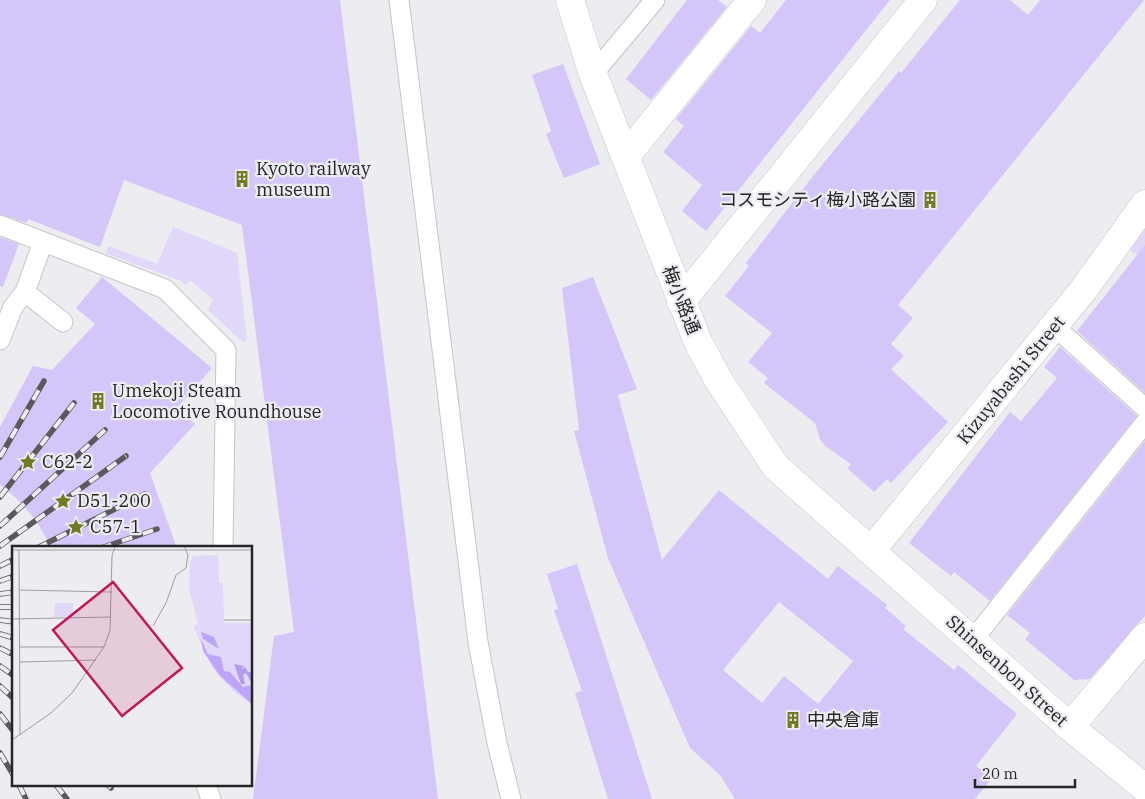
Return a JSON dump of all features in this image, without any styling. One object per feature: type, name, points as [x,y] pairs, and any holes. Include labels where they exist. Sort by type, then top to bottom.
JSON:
[{"type":"street","name":"梅小路通","points":[[570,0],[593,74],[626,156],[680,302],[698,342],[719,381],[776,467],[871,551]]},
{"type":"street","points":[[626,156],[752,0]]},
{"type":"street","points":[[680,302],[923,0]]},
{"type":"street","name":"Kizuyabashi Street","points":[[871,551],[1054,326],[1145,204]]},
{"type":"street","name":"Shinsenbon Street","points":[[871,551],[1070,727],[1145,788]]},
{"type":"street","points":[[1070,727],[1145,637]]},
{"type":"lane","points":[[399,0],[478,642],[497,743],[511,799]]},
{"type":"lane","points":[[593,74],[655,0]]},
{"type":"lane","points":[[0,225],[165,289],[226,350],[223,546]]},
{"type":"lane","points":[[0,340],[13,307],[25,292],[43,242]]},
{"type":"lane","points":[[25,292],[63,322]]},
{"type":"lane","points":[[1054,326],[1145,408]]},
{"type":"lane","points":[[972,640],[1145,423]]},
{"type":"lane","points":[[206,786],[211,799]]},
{"type":"shaded area","points":[[173,227],[237,253],[247,340],[243,342],[208,310],[213,300],[190,280],[186,285],[181,281],[105,253],[109,246],[157,264]]},
{"type":"shaded area","points":[[1145,228],[1145,260],[1130,250]]},
{"type":"building","points":[[0,0],[340,0],[438,799],[253,799],[274,636],[294,632],[242,225],[124,180],[100,247],[28,219],[27,223],[0,214]]},
{"type":"building","points":[[687,0],[718,0],[727,7],[651,100],[626,79]]},
{"type":"building","points":[[786,0],[890,0],[706,231],[682,211],[702,185],[663,152],[684,126],[676,119],[751,26],[760,33]]},
{"type":"building","name":"コスモシティ梅小路公園","points":[[960,0],[1010,0],[1028,15],[1040,0],[1144,0],[898,305],[913,318],[891,344],[904,356],[891,369],[948,422],[891,483],[887,479],[874,492],[847,468],[851,464],[825,446],[820,439],[815,423],[764,383],[768,378],[748,362],[772,333],[725,296],[749,266],[746,263],[809,181]]},
{"type":"building","points":[[563,64],[600,164],[564,178],[546,134],[551,131],[532,75]]},
{"type":"building","points":[[0,237],[19,244],[3,287],[0,286]]},
{"type":"building","points":[[1145,245],[1145,393],[1077,331]]},
{"type":"building","name":"Umekoji Steam Locomotive Roundhouse","points":[[102,277],[212,368],[177,408],[195,424],[150,473],[176,546],[51,546],[35,519],[16,498],[0,485],[0,427],[33,366],[52,370],[95,324],[76,308]]},
{"type":"building","points":[[593,277],[637,389],[618,395],[662,560],[719,490],[828,579],[838,566],[887,605],[885,608],[906,626],[903,629],[954,670],[958,665],[1017,714],[976,766],[992,778],[975,799],[735,799],[720,775],[690,748],[608,558],[574,431],[579,430],[562,288]],"holes":[[[779,602],[853,661],[818,704],[784,676],[762,703],[723,670]]]},
{"type":"building","points":[[1060,347],[1137,416],[990,601],[954,572],[951,576],[909,543],[1010,412],[1021,421],[1057,378],[1044,367]]},
{"type":"building","points":[[1145,441],[1145,616],[1090,679],[1074,680],[1025,639],[1030,633],[1007,615]]},
{"type":"building","points":[[577,564],[652,799],[608,799],[575,693],[582,691],[554,610],[558,609],[547,574]]},
{"type":"railway","points":[[0,457],[44,381]]},
{"type":"railway","points":[[0,497],[74,403]]},
{"type":"railway","points":[[0,526],[105,430]]},
{"type":"railway","points":[[0,546],[126,456]]},
{"type":"railway","points":[[41,546],[145,494]]},
{"type":"railway","points":[[107,546],[157,529]]},
{"type":"railway","points":[[0,566],[12,560]]},
{"type":"railway","points":[[0,581],[12,577]]},
{"type":"railway","points":[[0,594],[12,592]]},
{"type":"railway","points":[[0,607],[12,607]]},
{"type":"railway","points":[[0,620],[12,622]]},
{"type":"railway","points":[[0,634],[12,637]]},
{"type":"railway","points":[[0,648],[12,654]]},
{"type":"railway","points":[[0,666],[12,675]]},
{"type":"railway","points":[[0,686],[12,697]]},
{"type":"railway","points":[[0,714],[12,729]]},
{"type":"railway","points":[[0,753],[12,773]]},
{"type":"railway","points":[[20,786],[26,799]]},
{"type":"railway","points":[[57,786],[67,799]]},
{"type":"place","name":"Kyoto railway museum","points":[[242,179]]},
{"type":"place","name":"コスモシティ梅小路公園","points":[[930,200]]},
{"type":"place","name":"Umekoji Steam Locomotive Roundhouse","points":[[98,401]]},
{"type":"place","name":"C62-2","points":[[28,462]]},
{"type":"place","name":"D51-200","points":[[63,501]]},
{"type":"place","name":"C57-1","points":[[76,527]]},
{"type":"place","name":"中央倉庫","points":[[793,720]]}]
